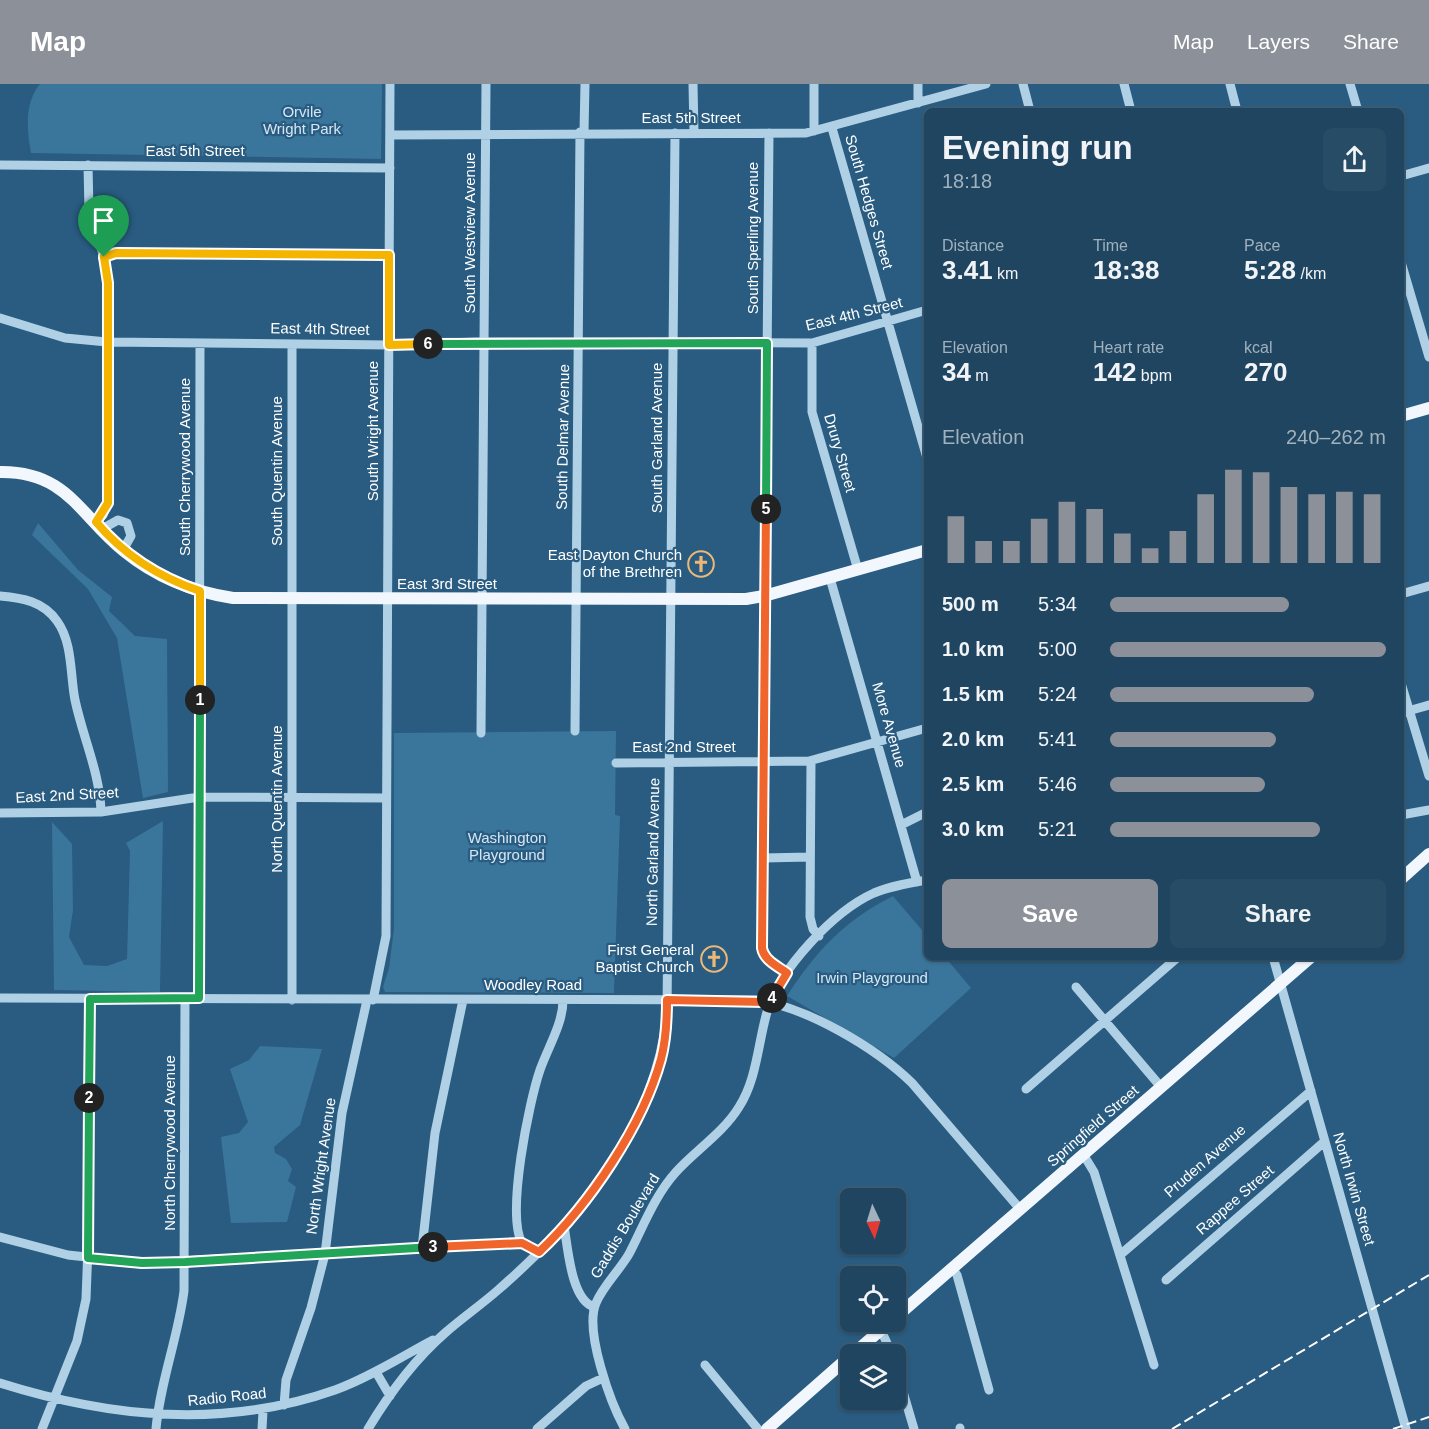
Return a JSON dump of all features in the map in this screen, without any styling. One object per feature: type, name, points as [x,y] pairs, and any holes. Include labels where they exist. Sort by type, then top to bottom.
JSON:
[{"type":"main road","points":[[1404,415],[1429,408]]},
{"type":"main road","name":"East 3rd Street","points":[[0,472],[32,477],[58,487],[80,504],[123,550],[167,578],[200,591],[233,597],[671,599],[764,596],[924,551]]},
{"type":"main road","points":[[1404,876],[1429,854]]},
{"type":"main road","name":"Springfield Street","points":[[906,1308],[1307,960]]},
{"type":"main road","points":[[865,1344],[878,1332]]},
{"type":"main road","points":[[766,1429],[840,1365]]},
{"type":"street","name":"South Wright Avenue","points":[[388,599],[390,84]]},
{"type":"street","name":"South Westview Avenue","points":[[482,733],[486,84]]},
{"type":"street","name":"South Delmar Avenue","points":[[574,731],[582,132],[585,84]]},
{"type":"street","points":[[693,84],[694,133]]},
{"type":"street","points":[[814,84],[814,132]]},
{"type":"street","points":[[918,84],[922,102],[927,108]]},
{"type":"street","name":"East 5th Street","points":[[390,135],[814,132],[986,84]]},
{"type":"street","points":[[1023,84],[1029,108]]},
{"type":"street","points":[[1124,84],[1130,108]]},
{"type":"street","points":[[1230,84],[1236,108]]},
{"type":"street","points":[[1350,84],[1357,108]]},
{"type":"street","name":"South Hedges Street","points":[[832,128],[924,447]]},
{"type":"street","name":"South Sperling Avenue","points":[[769,132],[762,948],[763,953],[772,963],[787,973]]},
{"type":"street","name":"South Garland Avenue","points":[[671,599],[675,133]]},
{"type":"street","name":"East 5th Street","points":[[0,165],[390,168]]},
{"type":"street","points":[[88,165],[88,211],[104,257],[108,283],[108,503],[99,526]]},
{"type":"street","points":[[1404,175],[1429,168]]},
{"type":"street","points":[[104,257],[116,253],[389,255]]},
{"type":"street","points":[[1404,272],[1429,357]]},
{"type":"street","name":"East 4th Street","points":[[0,318],[55,336],[107,342],[389,345],[485,342],[812,343],[924,311]]},
{"type":"street","name":"South Cherrywood Avenue","points":[[200,343],[200,591]]},
{"type":"street","name":"Drury Street","points":[[812,343],[812,412],[858,570]]},
{"type":"street","name":"South Quentin Avenue","points":[[292,344],[292,599]]},
{"type":"street","points":[[99,526],[118,520],[127,523],[130,536],[123,550]]},
{"type":"street","name":"More Avenue","points":[[830,578],[902,825],[916,882]]},
{"type":"street","points":[[1404,593],[1429,586]]},
{"type":"street","points":[[199,998],[200,591]]},
{"type":"street","points":[[0,596],[38,604],[52,614],[63,630],[68,645],[75,700],[97,774],[101,812]]},
{"type":"street","name":"North Quentin Avenue","points":[[292,599],[292,1000]]},
{"type":"street","name":"North Wright Avenue","points":[[284,1406],[286,1380],[311,1308],[325,1254],[342,1113],[386,936],[388,599]]},
{"type":"street","name":"North Garland Avenue","points":[[368,1429],[418,1359],[445,1333],[498,1290],[564,1226],[610,1162],[650,1091],[664,1045],[667,1000],[671,599]]},
{"type":"street","points":[[1429,705],[1405,712],[1429,776]]},
{"type":"street","name":"East 2nd Street","points":[[616,763],[811,761],[924,729]]},
{"type":"street","points":[[811,761],[810,917],[813,929],[819,936]]},
{"type":"street","name":"East 2nd Street","points":[[0,813],[101,812],[153,802],[199,797],[386,798]]},
{"type":"street","points":[[1404,814],[1429,810]]},
{"type":"street","points":[[902,825],[924,814]]},
{"type":"street","points":[[763,858],[810,857]]},
{"type":"street","name":"Gaddis Boulevard","points":[[594,1307],[628,1255],[668,1181],[728,1122],[741,1105],[754,1070],[770,1002],[787,973],[819,936],[861,900],[888,888],[924,881]]},
{"type":"street","points":[[1026,1089],[1175,960]]},
{"type":"street","name":"North Irwin Street","points":[[1274,960],[1406,1429]]},
{"type":"street","points":[[1076,987],[1161,1087]]},
{"type":"street","name":"Woodley Road","points":[[0,999],[770,1002],[822,1023],[895,1068],[912,1083],[1020,1209]]},
{"type":"street","points":[[42,1429],[76,1341],[86,1299],[90,999]]},
{"type":"street","name":"North Cherrywood Avenue","points":[[156,1429],[182,1310],[185,1262],[185,999]]},
{"type":"street","points":[[422,1248],[435,1133],[463,1000]]},
{"type":"street","points":[[522,1243],[518,1230],[518,1203],[525,1128],[538,1078],[561,1018],[563,1000]]},
{"type":"street","name":"Pruden Avenue","points":[[1120,1255],[1311,1091]]},
{"type":"street","name":"Rappee Street","points":[[1166,1280],[1324,1142]]},
{"type":"street","points":[[1083,1154],[1094,1172],[1154,1365]]},
{"type":"street","points":[[564,1226],[578,1292],[585,1302],[594,1307],[594,1328],[603,1378],[625,1429]]},
{"type":"street","points":[[0,1237],[88,1258],[142,1263],[522,1243],[539,1252]]},
{"type":"street","points":[[952,1268],[957,1275],[989,1390]]},
{"type":"street","name":"Radio Road","points":[[0,1383],[104,1410],[157,1416],[198,1418],[263,1411],[336,1390],[376,1372],[445,1333]]},
{"type":"street","points":[[705,1365],[758,1429]]},
{"type":"street","points":[[376,1372],[390,1396]]},
{"type":"street","points":[[537,1429],[586,1386],[603,1378]]},
{"type":"street","points":[[906,1402],[914,1429]]},
{"type":"street","points":[[262,1429],[263,1411]]},
{"type":"green space","name":"Orvile Wright Park","points":[[40,84],[382,84],[381,159],[31,153],[28,136],[29,108]]},
{"type":"green space","points":[[38,523],[78,570],[112,597],[109,611],[135,636],[167,639],[168,792],[143,798],[117,638],[88,589],[32,535]]},
{"type":"green space","name":"Washington Playground","points":[[616,731],[615,815],[620,816],[614,993],[385,992],[383,987],[389,968],[394,929],[394,733]]},
{"type":"green space","points":[[163,821],[160,992],[54,990],[52,822],[72,844],[73,910],[69,937],[84,965],[107,966],[127,959],[130,851],[126,843]]},
{"type":"green space","name":"Irwin Playground","points":[[893,896],[924,932],[924,960],[948,960],[971,988],[894,1058],[787,996],[809,964],[833,938],[846,926]]},
{"type":"green space","points":[[260,1046],[322,1049],[300,1125],[274,1147],[275,1153],[286,1159],[292,1169],[288,1181],[296,1187],[287,1222],[231,1223],[221,1137],[239,1133],[248,1122],[230,1069],[249,1060]]},
{"type":"railway","points":[[1172,1429],[1429,1275]]},
{"type":"railway","points":[[1393,1429],[1429,1417]]},
{"type":"place","name":"East Dayton Church of the Brethren","points":[[701,564]]},
{"type":"place","name":"First General Baptist Church","points":[[714,959]]},
{"type":"route","points":[[116,253],[389,255],[389,345],[476,342],[767,343],[762,948],[763,953],[772,963],[787,973],[770,1002],[667,1000],[661,1058],[640,1113],[592,1189],[564,1226],[539,1252],[522,1243],[185,1262],[142,1263],[88,1258],[90,999],[199,998],[200,591],[150,569],[118,546],[96,522],[103,515],[108,503],[108,283],[104,257],[116,253]]}]
